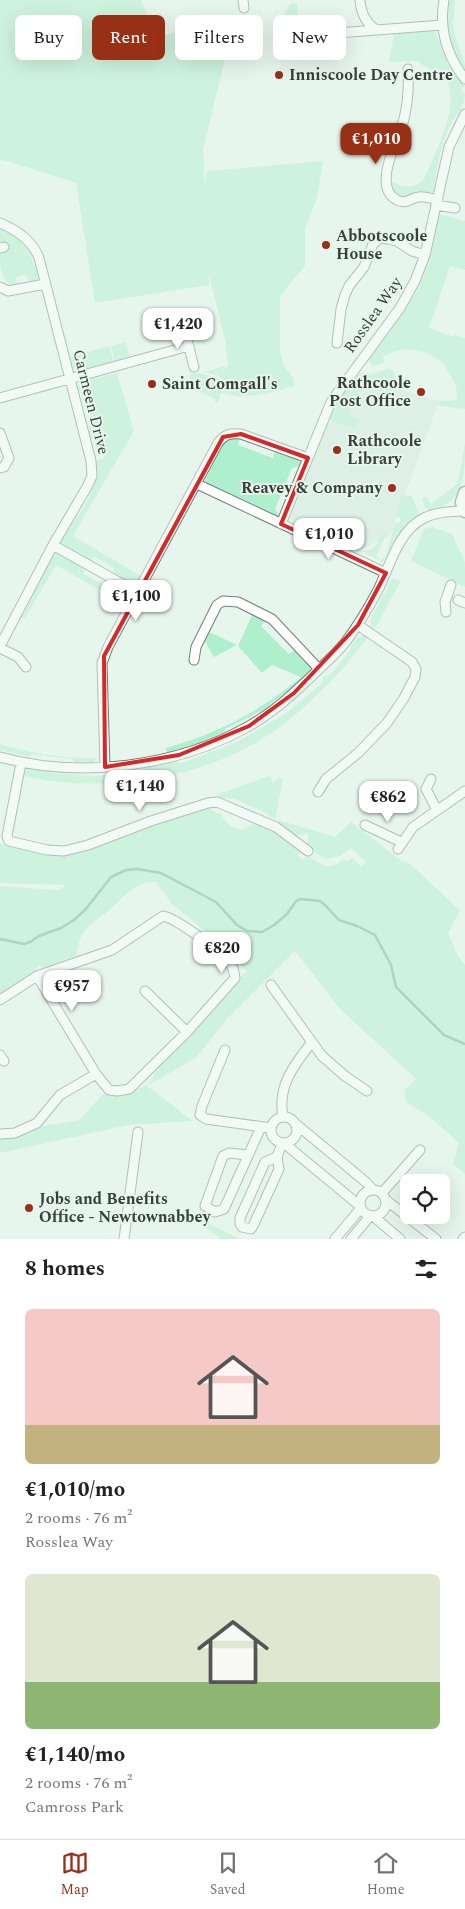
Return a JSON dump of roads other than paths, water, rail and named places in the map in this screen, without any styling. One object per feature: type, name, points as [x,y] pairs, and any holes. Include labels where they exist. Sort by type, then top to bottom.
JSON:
[{"type":"street","points":[[360,0],[361,10],[365,19],[377,30]]},
{"type":"street","points":[[444,0],[442,25],[450,53],[465,79]]},
{"type":"street","points":[[346,32],[442,25]]},
{"type":"street","points":[[408,69],[407,101],[402,127],[391,152],[386,175],[386,188],[390,196],[398,201],[406,202],[419,197],[455,208]]},
{"type":"street","name":"Rosslea Way","points":[[281,524],[331,402],[400,308],[415,281],[425,255],[446,160],[461,131],[465,114]]},
{"type":"street","name":"Carmeen Drive","points":[[0,223],[12,228],[26,238],[36,252],[92,464],[92,476],[53,544],[0,647]]},
{"type":"street","points":[[337,343],[341,309],[345,294],[364,267],[373,244],[380,238],[388,239],[397,241],[412,251],[425,255]]},
{"type":"street","points":[[0,287],[8,292],[45,284]]},
{"type":"street","points":[[184,328],[194,367]]},
{"type":"street","points":[[0,398],[189,346]]},
{"type":"street","points":[[0,433],[9,458],[4,467],[0,468]]},
{"type":"street","points":[[105,767],[102,663],[108,647],[218,443],[222,437],[231,433],[241,434],[308,458]]},
{"type":"street","points":[[197,484],[386,574]]},
{"type":"street","points":[[0,757],[21,763],[60,767],[105,767],[134,764],[179,755],[249,726],[294,693],[342,647],[358,626],[386,574],[402,539],[413,526],[424,518],[442,513],[465,511],[462,502],[464,495]]},
{"type":"street","points":[[442,513],[464,495]]},
{"type":"street","points":[[53,544],[138,593]]},
{"type":"street","points":[[446,612],[445,602],[451,585]]},
{"type":"street","points":[[194,660],[196,647],[217,605],[223,601],[230,600],[272,619],[319,669]]},
{"type":"street","points":[[318,792],[326,779],[358,753],[387,723],[404,698],[415,677],[416,669],[412,662],[358,626]]},
{"type":"street","points":[[0,647],[18,657],[26,667]]},
{"type":"street","points":[[21,763],[7,836],[9,840],[48,850],[64,851],[88,845],[151,820],[217,802],[276,827],[308,851]]},
{"type":"street","points":[[431,779],[426,789],[438,810]]},
{"type":"street","points":[[365,825],[400,845],[413,827],[465,791]]},
{"type":"street","points":[[0,1000],[37,976],[112,950],[163,916],[191,931],[228,960],[234,970],[235,978],[187,1032],[129,1089],[117,1091],[110,1090],[96,1074],[37,976]]},
{"type":"street","points":[[271,986],[322,1056],[345,1076],[367,1091]]},
{"type":"street","points":[[145,991],[187,1032]]},
{"type":"street","points":[[283,1117],[281,1099],[283,1087],[289,1073],[312,1042]]},
{"type":"street","points":[[225,1050],[200,1115],[206,1119],[271,1128]]},
{"type":"street","points":[[0,1134],[15,1133],[37,1124],[60,1095],[96,1074]]},
{"type":"street","points":[[400,1239],[283,1144],[273,1138],[271,1128],[275,1120],[283,1117],[290,1118],[367,1182],[373,1190],[436,1239]]},
{"type":"street","points":[[276,1157],[279,1169],[254,1224],[251,1229],[242,1227],[240,1218],[265,1162],[276,1157],[283,1144],[292,1142],[298,1131],[296,1124]]},
{"type":"street","points":[[248,1154],[229,1153],[223,1156],[205,1206],[207,1208],[215,1212],[224,1209],[261,1127]]},
{"type":"street","points":[[124,1239],[138,1132]]},
{"type":"street","points":[[351,1239],[371,1216],[382,1214],[385,1210],[384,1197],[420,1150]]},
{"type":"street","points":[[335,1239],[361,1207],[362,1196],[373,1190]]},
{"type":"waterway","points":[[0,939],[24,944],[61,928],[85,910],[111,877],[126,870],[137,869],[161,873],[216,902],[237,925],[247,931],[262,932],[274,925],[287,914],[296,901],[301,899],[320,901],[339,920],[375,935],[391,965],[396,987],[444,1035],[465,1044]]},
{"type":"place","name":"Inniscoole Day Centre","points":[[279,75]]},
{"type":"place","name":"Abbotscoole House","points":[[326,245]]},
{"type":"place","name":"Saint Comgall's","points":[[152,384]]},
{"type":"place","name":"Rathcoole Post Office","points":[[421,392]]},
{"type":"place","name":"Rathcoole Library","points":[[337,450]]},
{"type":"place","name":"Reavey & Company","points":[[392,488]]},
{"type":"place","name":"Jobs and Benefits Office - Newtownabbey","points":[[29,1208]]}]
